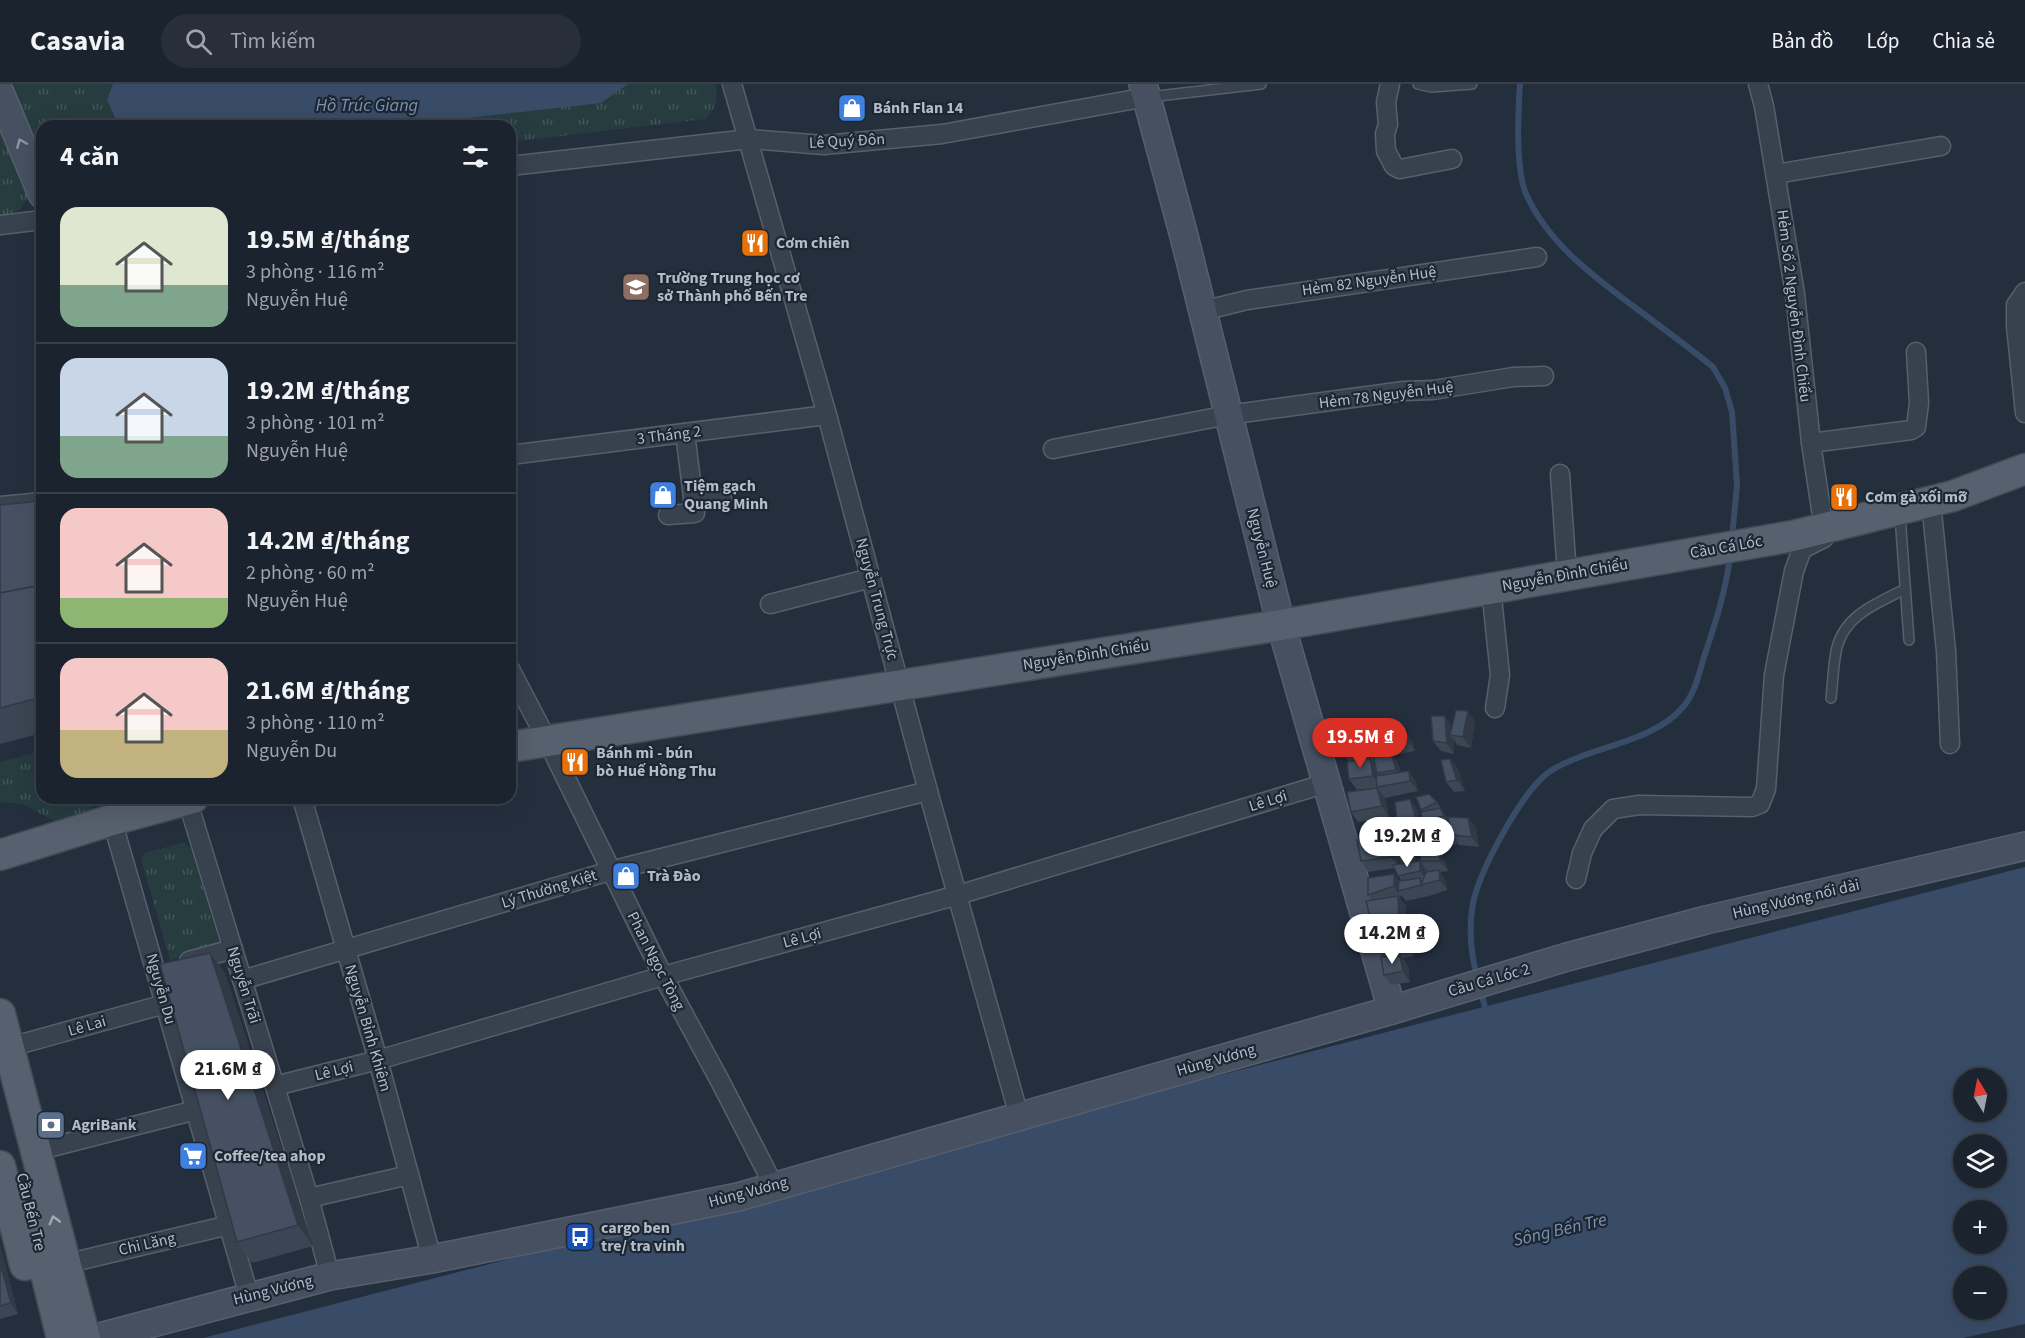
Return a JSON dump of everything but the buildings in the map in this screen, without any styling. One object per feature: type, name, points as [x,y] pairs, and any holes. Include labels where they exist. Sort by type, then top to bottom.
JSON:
[{"type":"main road","points":[[1797,544],[1824,529],[1953,496],[2025,469]]},
{"type":"main road","name":"Cầu Cá Lóc","points":[[1660,558],[1797,544]]},
{"type":"main road","name":"Nguyễn Đình Chiểu","points":[[516,746],[1281,625],[1660,558]]},
{"type":"main road","points":[[0,855],[171,804]]},
{"type":"main road","points":[[0,1014],[85,1338]]},
{"type":"main road","name":"Cầu Bến Tre","points":[[0,1085],[62,1338]]},
{"type":"main road","points":[[0,1166],[42,1338]]},
{"type":"street","name":"Nguyễn Trung Trực","points":[[732,84],[827,416],[1019,1116]]},
{"type":"street","points":[[1390,84],[1386,102],[1388,124],[1384,134],[1386,151],[1394,166],[1400,169],[1452,159]]},
{"type":"street","name":"Hẻm Số 2 Nguyễn Đình Chiểu","points":[[1758,84],[1776,174],[1795,294],[1811,443],[1824,529]]},
{"type":"street","name":"Lê Quý Đôn","points":[[516,165],[749,139],[824,145],[942,134],[1145,91]]},
{"type":"street","name":"Nguyễn Huệ","points":[[1145,91],[1281,625],[1327,783],[1401,1006]]},
{"type":"street","points":[[0,93],[36,180]]},
{"type":"street","points":[[1776,174],[1941,146]]},
{"type":"street","points":[[0,225],[36,221]]},
{"type":"street","name":"Hẻm 82 Nguyễn Huệ","points":[[1202,311],[1247,300],[1537,257]]},
{"type":"street","points":[[2025,292],[2016,305],[2016,326],[2025,413]]},
{"type":"street","points":[[1811,443],[1911,430],[1916,427],[1919,403],[1916,352]]},
{"type":"street","name":"Hẻm 78 Nguyễn Huệ","points":[[1053,449],[1228,415],[1433,390],[1513,377],[1544,376]]},
{"type":"street","name":"3 Tháng 2","points":[[516,454],[827,416]]},
{"type":"street","points":[[668,515],[694,513],[686,433]]},
{"type":"street","points":[[1560,474],[1567,575]]},
{"type":"street","points":[[693,502],[722,499]]},
{"type":"street","points":[[1931,502],[1946,651],[1950,744]]},
{"type":"street","points":[[0,506],[36,503]]},
{"type":"street","points":[[1576,879],[1582,853],[1593,829],[1613,808],[1639,805],[1752,807],[1760,804],[1766,789],[1774,675],[1797,544],[1815,542],[1863,519]]},
{"type":"street","points":[[770,604],[871,578]]},
{"type":"street","points":[[1491,588],[1500,675],[1495,708]]},
{"type":"street","name":"Phan Ngọc Tòng","points":[[516,681],[663,976],[774,1186]]},
{"type":"street","name":"Lê Lợi","points":[[274,1086],[378,1060],[663,976],[958,895],[1327,783]]},
{"type":"street","name":"Lý Thường Kiệt","points":[[242,980],[610,871],[928,791]]},
{"type":"street","name":"Nguyễn Trãi","points":[[191,804],[330,1275]]},
{"type":"street","name":"Nguyễn Bỉnh Khiêm","points":[[304,804],[378,1060],[432,1259]]},
{"type":"street","name":"Nguyễn Du","points":[[112,820],[249,1296]]},
{"type":"street","name":"Hùng Vương nối dài","points":[[1567,957],[1706,920],[2025,846]]},
{"type":"street","points":[[155,970],[233,949]]},
{"type":"street","name":"Cầu Cá Lóc 2","points":[[1401,1006],[1567,957]]},
{"type":"street","name":"Lê Lai","points":[[9,1047],[165,1004]]},
{"type":"street","name":"Hùng Vương","points":[[96,1338],[330,1275],[432,1259],[701,1205],[914,1147],[1401,1006]]},
{"type":"street","points":[[36,1151],[196,1110]]},
{"type":"street","points":[[309,1198],[409,1175]]},
{"type":"street","name":"Chi Lăng","points":[[65,1264],[229,1225]]},
{"type":"lane","points":[[1145,91],[1261,84]]},
{"type":"lane","points":[[1418,84],[1431,87],[1472,84]]},
{"type":"lane","points":[[1758,84],[1764,84]]},
{"type":"lane","points":[[1899,510],[1909,640]]},
{"type":"lane","points":[[1831,699],[1837,647],[1850,621],[1865,610],[1905,589]]},
{"type":"green space","name":"Hồ Trúc Giang","points":[[9,84],[716,84],[717,94],[714,107],[705,119],[516,141],[516,120],[36,120],[36,149]]},
{"type":"green space","points":[[0,114],[29,183],[28,198],[19,211],[0,217]]},
{"type":"green space","points":[[36,753],[36,804],[96,804],[81,815],[56,822],[23,804],[0,802],[0,762]]},
{"type":"green space","points":[[183,843],[191,848],[220,946],[170,960],[141,859],[144,853]]},
{"type":"water","name":"Hồ Trúc Giang","points":[[113,84],[628,84],[601,103],[451,120],[116,120],[107,100]]},
{"type":"water","name":"Sông Bến Tre","points":[[2025,867],[2025,1324],[1963,1338],[203,1338]]},
{"type":"waterway","points":[[1520,84],[1518,140],[1520,170],[1526,194],[1535,212],[1572,257],[1713,367],[1725,388],[1732,412],[1737,485],[1732,537]]},
{"type":"waterway","points":[[1477,976],[1471,936],[1471,915],[1480,882],[1506,829],[1528,794],[1549,772],[1582,756],[1654,729],[1683,707],[1691,696],[1712,632],[1723,595],[1730,556]]},
{"type":"waterway","points":[[1480,989],[1487,1014]]},
{"type":"place","name":"Bánh Flan 14","points":[[852,108]]},
{"type":"place","name":"Cơm chiên","points":[[755,243]]},
{"type":"place","name":"Trường Trung học cơ sở Thành phố Bến Tre","points":[[636,287]]},
{"type":"place","name":"Tiệm gạch Quang Minh","points":[[663,495]]},
{"type":"place","name":"Cơm gà xối mỡ","points":[[1844,497]]},
{"type":"place","name":"Bánh mì - bún bò Huế Hồng Thu","points":[[575,762]]},
{"type":"place","name":"Trà Đào","points":[[626,876]]},
{"type":"place","name":"AgriBank","points":[[51,1125]]},
{"type":"place","name":"Coffee/tea ahop","points":[[193,1156]]},
{"type":"place","name":"cargo ben tre/ tra vinh","points":[[580,1237]]}]
